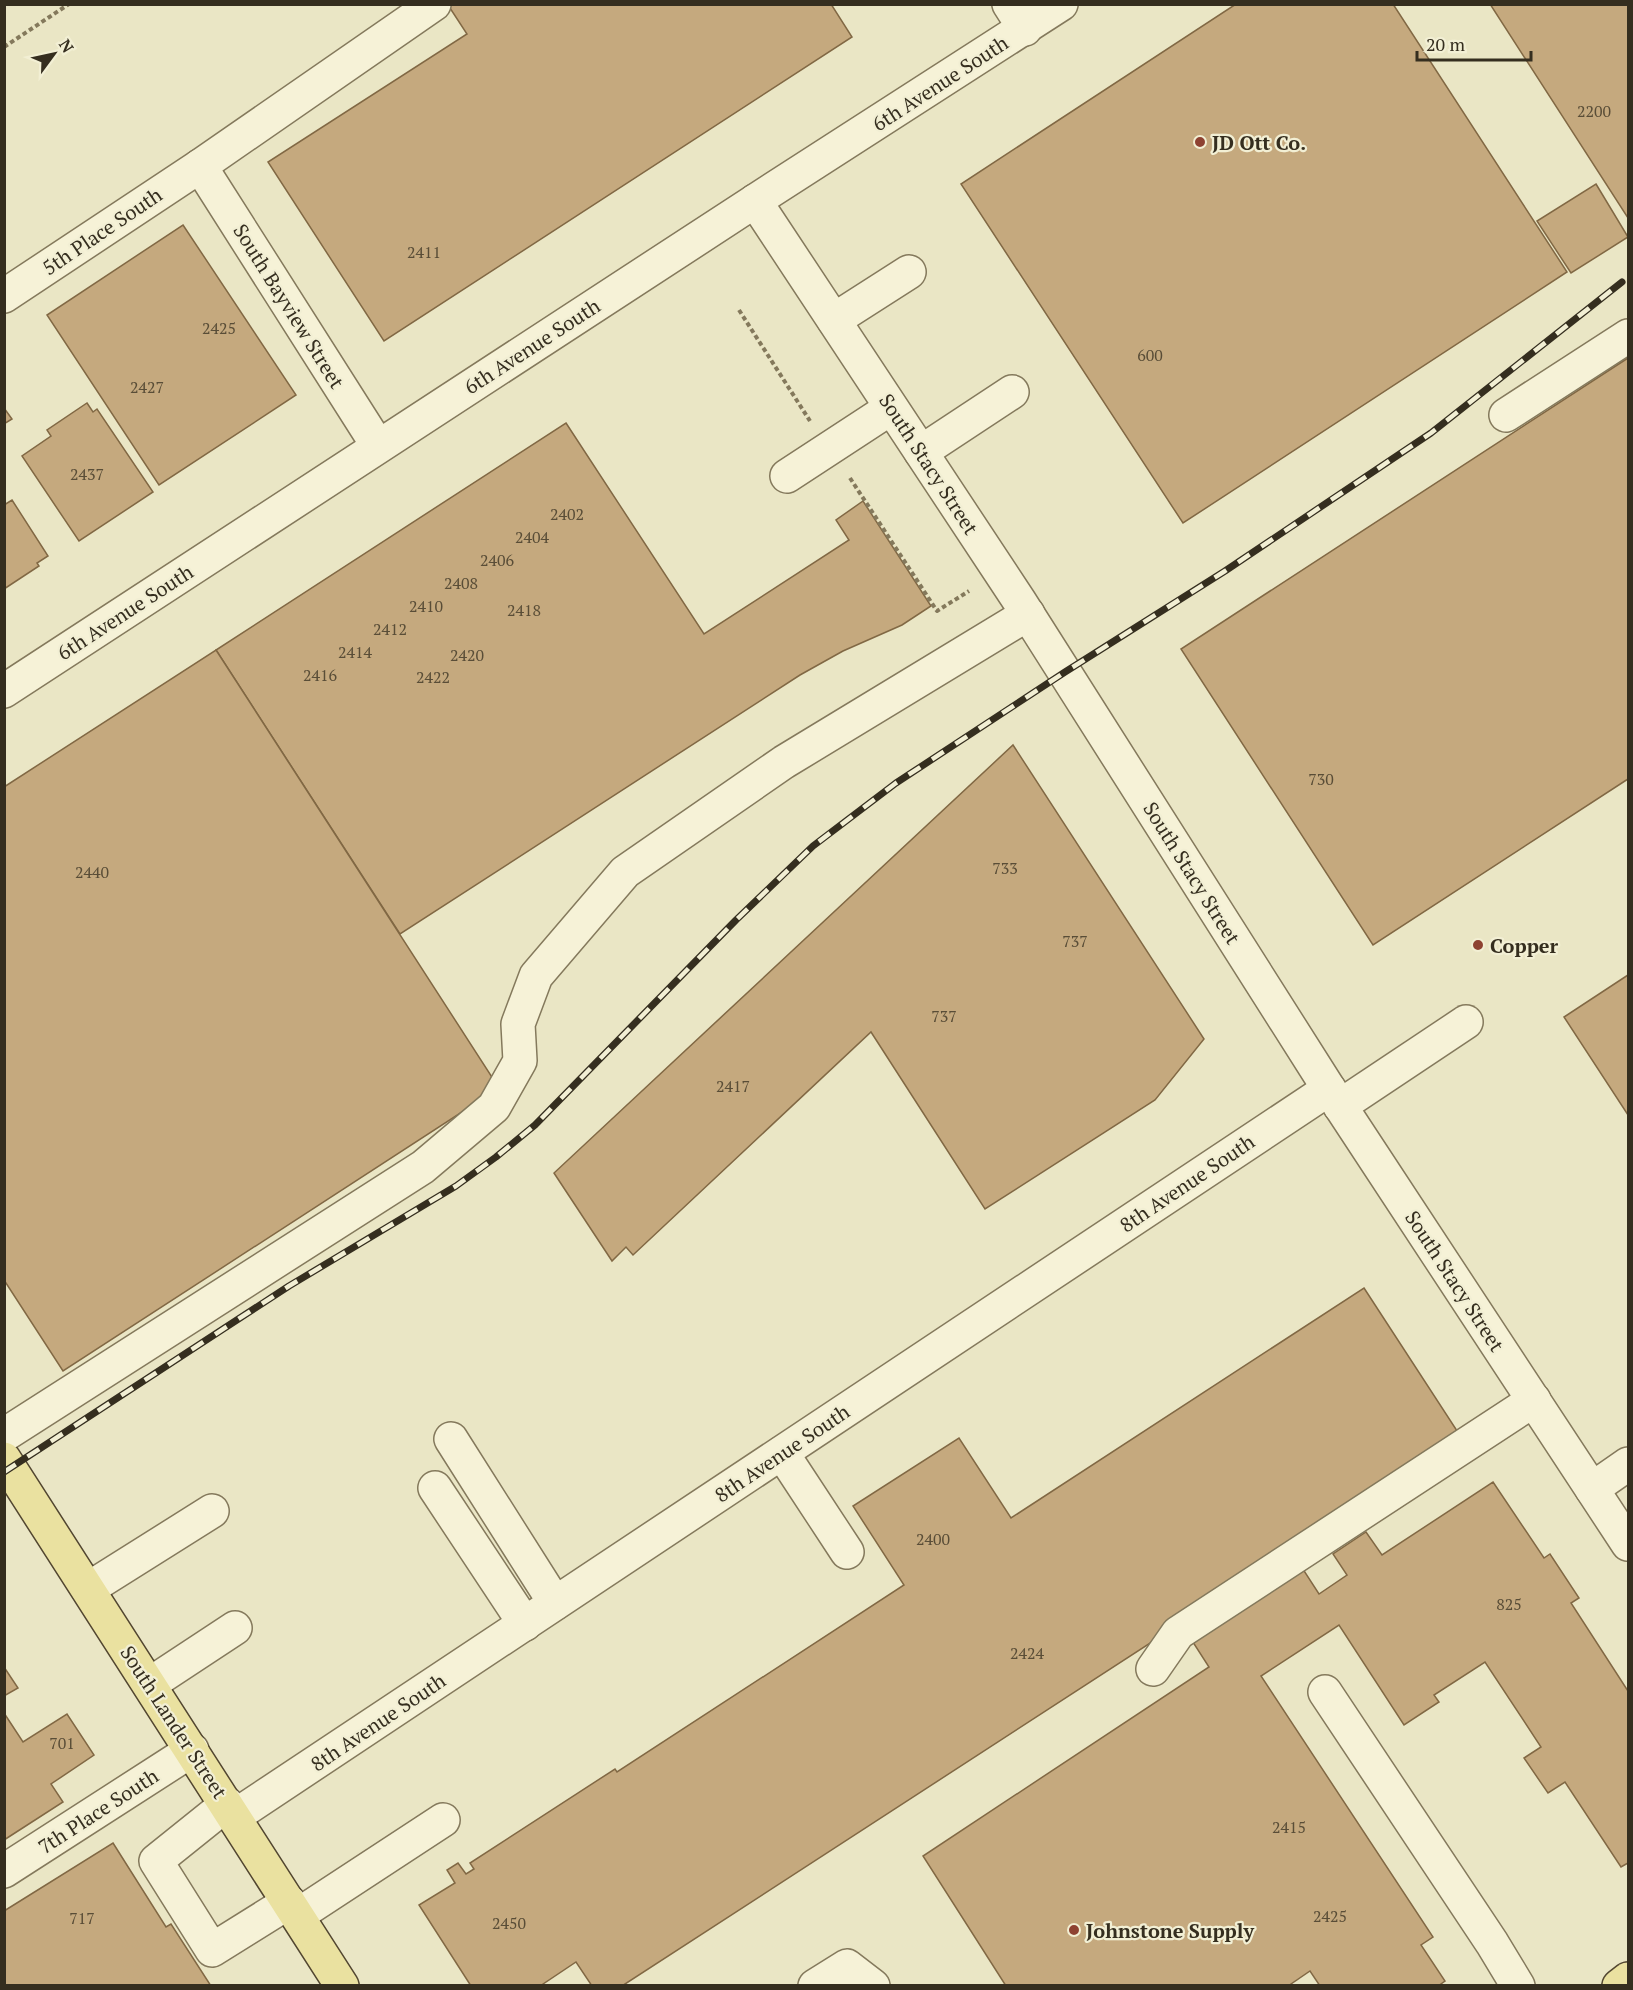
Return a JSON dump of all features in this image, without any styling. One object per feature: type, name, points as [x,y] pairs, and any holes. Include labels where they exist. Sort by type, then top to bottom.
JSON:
[{"type":"main road","name":"South Lander Street","points":[[10,1480],[88,1589],[342,1986]]},
{"type":"main road","points":[[1619,1986],[1629,1979]]},
{"type":"street","name":"5th Place South","points":[[4,296],[200,166],[434,4]]},
{"type":"street","name":"6th Avenue South","points":[[4,691],[755,201],[1017,17],[1061,4]]},
{"type":"street","name":"South Bayview Street","points":[[200,166],[378,446]]},
{"type":"street","name":"South Stacy Street","points":[[755,201],[1028,614],[1335,1097],[1629,1544]]},
{"type":"street","points":[[834,320],[909,272]]},
{"type":"street","points":[[1506,415],[1629,336]]},
{"type":"street","points":[[921,452],[1012,392]]},
{"type":"street","points":[[787,476],[891,408]]},
{"type":"street","points":[[4,1435],[423,1167],[494,1107],[520,1061],[518,1024],[536,976],[625,872],[784,762],[1028,614]]},
{"type":"street","name":"8th Avenue South","points":[[294,1909],[212,1950],[156,1861],[231,1810],[525,1624],[782,1453],[1335,1097],[1466,1022]]},
{"type":"street","points":[[1153,1669],[1178,1633],[1534,1400]]},
{"type":"street","points":[[451,1438],[555,1603]]},
{"type":"street","points":[[782,1453],[847,1552]]},
{"type":"street","points":[[1592,1489],[1629,1464]]},
{"type":"street","points":[[435,1488],[525,1624]]},
{"type":"street","points":[[88,1589],[212,1511]]},
{"type":"street","points":[[150,1684],[236,1628]]},
{"type":"street","points":[[1325,1692],[1486,1933],[1518,1986]]},
{"type":"street","name":"7th Place South","points":[[4,1872],[192,1750]]},
{"type":"street","points":[[294,1909],[443,1820]]},
{"type":"street","points":[[815,1986],[847,1966],[873,1986]]},
{"type":"path","points":[[4,46],[69,4]]},
{"type":"building","points":[[831,4],[852,37],[384,341],[268,162],[467,34],[448,5]]},
{"type":"building","points":[[1236,4],[1393,4],[1567,272],[1183,523],[961,184]]},
{"type":"building","points":[[1490,4],[1628,4],[1628,218]]},
{"type":"building","points":[[1596,184],[1628,237],[1571,273],[1537,221]]},
{"type":"building","points":[[183,225],[296,395],[159,485],[47,315]]},
{"type":"building","points":[[1628,358],[1628,779],[1373,945],[1181,649]]},
{"type":"building","points":[[87,403],[93,412],[97,409],[153,492],[79,541],[22,456],[51,436],[47,430]]},
{"type":"building","points":[[4,408],[12,419],[4,424]]},
{"type":"building","points":[[566,423],[704,634],[849,540],[836,520],[863,501],[931,606],[902,625],[843,651],[800,675],[400,934],[216,650]]},
{"type":"building","points":[[12,500],[48,556],[37,563],[39,566],[4,589],[4,505]]},
{"type":"building","points":[[216,650],[499,1088],[63,1371],[4,1280],[4,787]]},
{"type":"building","points":[[1013,745],[1204,1039],[1155,1100],[985,1209],[871,1032],[633,1255],[626,1247],[612,1261],[554,1173]]},
{"type":"building","points":[[1628,975],[1628,1115],[1564,1017]]},
{"type":"building","points":[[1364,1288],[1463,1440],[622,1986],[592,1986],[576,1962],[540,1986],[471,1986],[419,1905],[455,1883],[447,1870],[458,1863],[466,1874],[474,1869],[470,1863],[615,1769],[617,1772],[904,1585],[853,1506],[959,1438],[1011,1518]]},
{"type":"building","points":[[1493,1482],[1544,1558],[1550,1554],[1579,1598],[1571,1603],[1628,1691],[1628,1863],[1621,1867],[1565,1782],[1548,1793],[1524,1758],[1541,1747],[1485,1662],[1434,1695],[1439,1702],[1404,1725],[1339,1625],[1261,1676],[1433,1937],[1421,1945],[1445,1981],[1438,1986],[1320,1986],[1310,1971],[1288,1986],[1006,1986],[923,1856],[1209,1667],[1189,1636],[1299,1563],[1319,1594],[1347,1575],[1333,1554],[1366,1532],[1382,1555]]},
{"type":"building","points":[[4,1667],[18,1688],[4,1696]]},
{"type":"building","points":[[4,1713],[23,1742],[67,1714],[94,1755],[51,1784],[63,1802],[4,1840]]},
{"type":"building","points":[[113,1843],[166,1927],[171,1924],[211,1986],[4,1986],[4,1911]]},
{"type":"railway","points":[[4,1472],[289,1286],[456,1186],[496,1157],[535,1125],[736,920],[813,846],[896,783],[1225,571],[1431,433],[1622,282]]},
{"type":"place","name":"JD Ott Co.","points":[[1200,142]]},
{"type":"place","name":"Copper","points":[[1478,945]]},
{"type":"place","name":"Johnstone Supply","points":[[1074,1930]]}]
